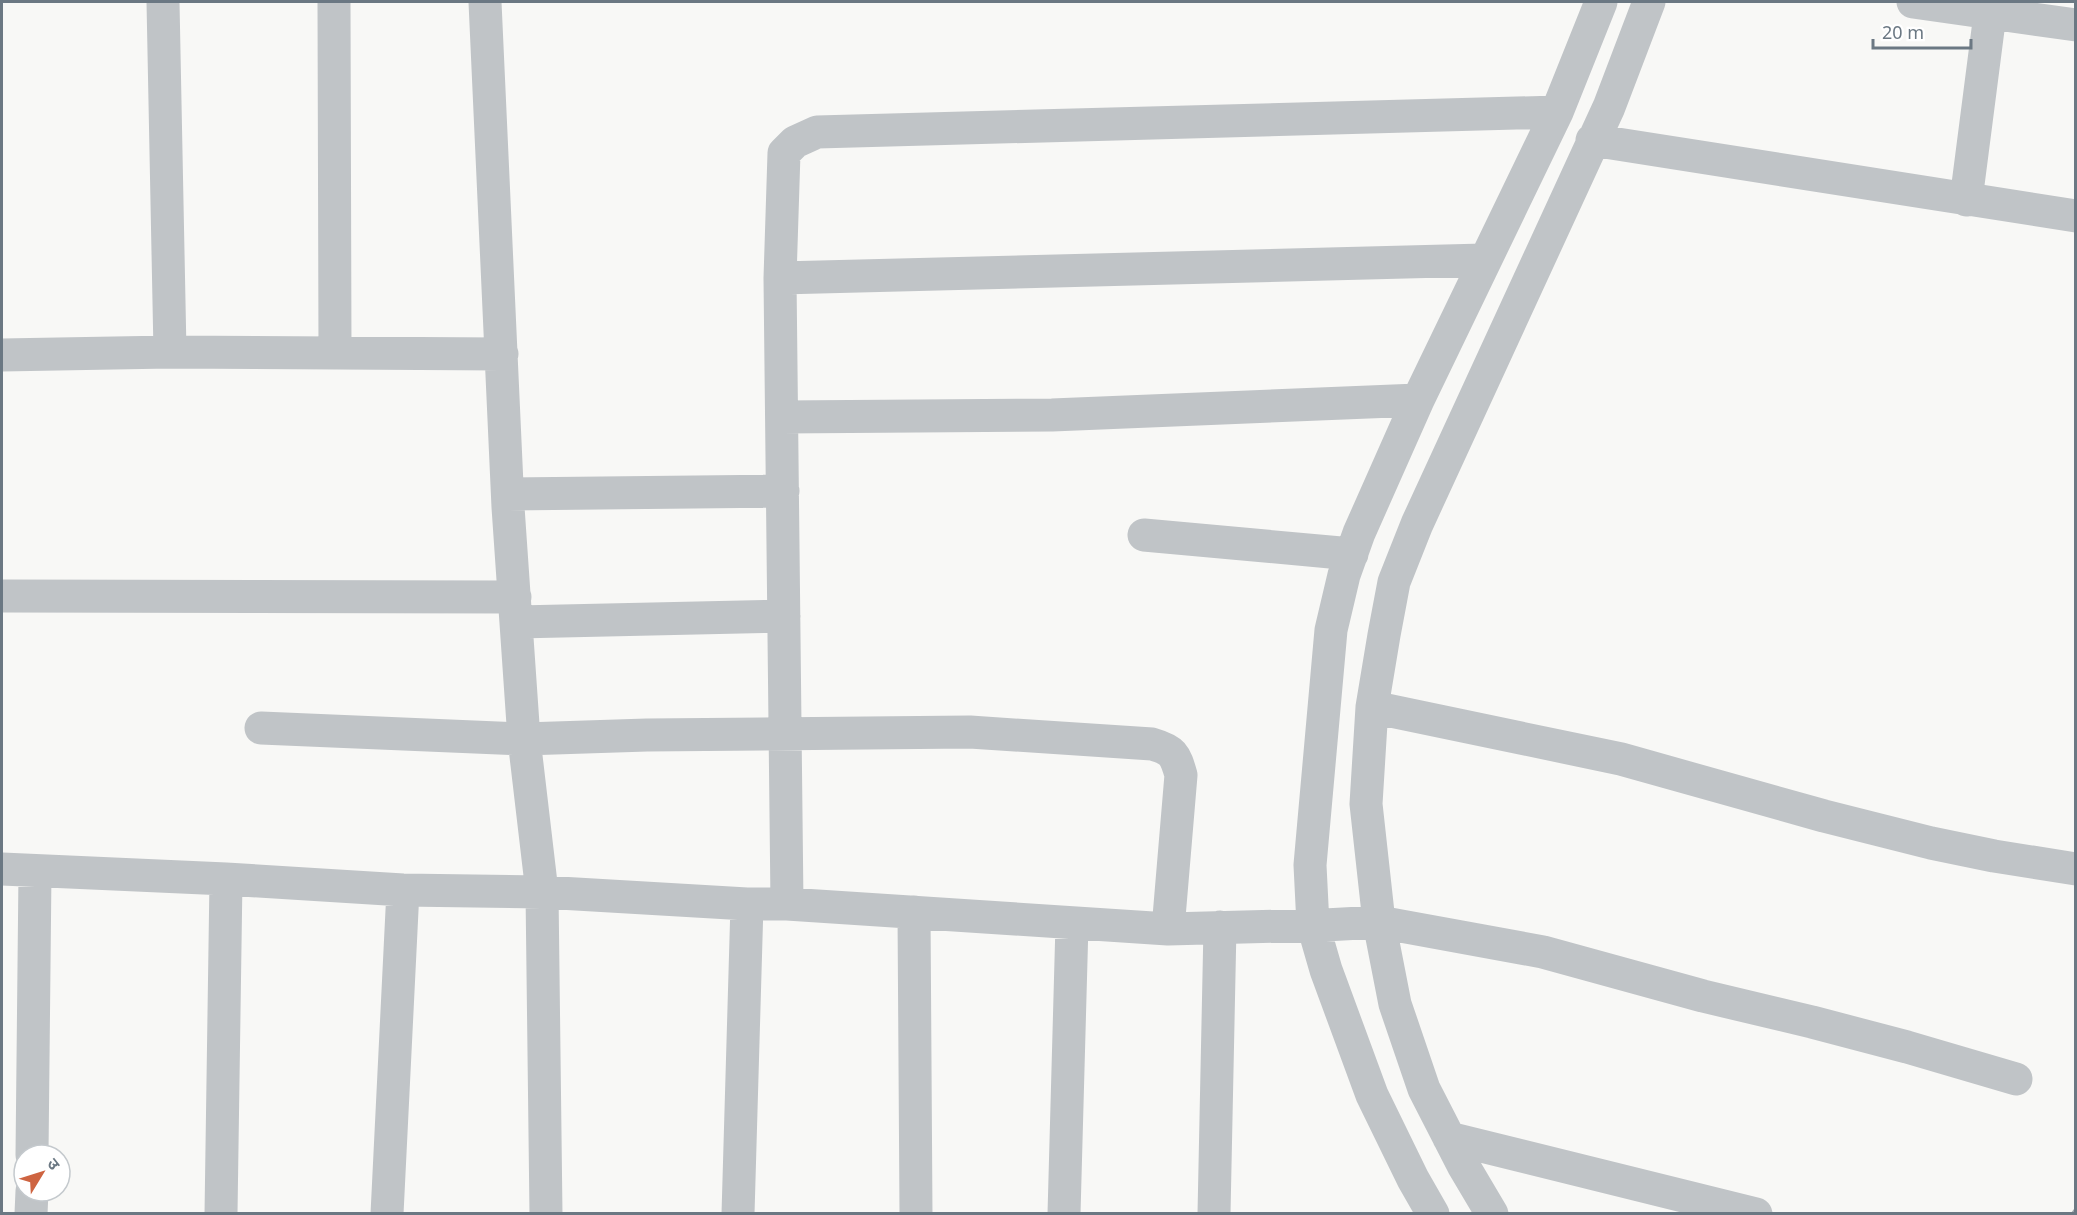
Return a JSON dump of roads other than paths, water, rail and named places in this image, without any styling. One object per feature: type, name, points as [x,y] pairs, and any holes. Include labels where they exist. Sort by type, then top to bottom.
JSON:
[{"type":"street","points":[[163,2],[170,352]]},
{"type":"street","points":[[334,2],[336,353]]},
{"type":"street","points":[[485,2],[508,494],[524,739],[542,892],[546,1214]]},
{"type":"street","points":[[1492,1214],[1462,1165],[1424,1089],[1395,1004],[1310,865],[1329,642],[1336,603],[1359,533],[1418,400],[1557,112],[1601,2]]},
{"type":"street","points":[[1433,1214],[1413,1179],[1372,1095],[1326,970],[1344,923],[1366,804],[1372,707],[1394,582],[1417,524],[1609,107],[1649,2]]},
{"type":"street","points":[[1913,2],[2076,25]]},
{"type":"street","points":[[1966,200],[1990,14]]},
{"type":"street","points":[[786,904],[780,278],[784,153],[795,142],[817,132],[1557,112]]},
{"type":"street","points":[[1592,140],[2076,216]]},
{"type":"street","points":[[780,278],[1484,260]]},
{"type":"street","points":[[2,355],[170,352],[502,354]]},
{"type":"street","points":[[782,417],[1052,415],[1418,400]]},
{"type":"street","points":[[508,494],[783,491]]},
{"type":"street","points":[[1144,535],[1352,554]]},
{"type":"street","points":[[2,596],[784,616]]},
{"type":"street","points":[[1372,707],[1621,759],[1824,816],[1931,843],[1994,856],[2076,868]]},
{"type":"street","points":[[261,728],[524,739],[647,735],[970,732],[1152,744],[1168,748],[1177,761],[1181,775],[1168,929]]},
{"type":"street","points":[[2,869],[403,890],[542,892],[747,904],[786,904],[1168,929],[1344,923],[1543,952],[1703,996],[1886,1041],[2016,1079]]},
{"type":"street","points":[[32,1143],[35,872]]},
{"type":"street","points":[[221,1214],[226,879]]},
{"type":"street","points":[[387,1214],[403,890]]},
{"type":"street","points":[[738,1214],[747,904]]},
{"type":"street","points":[[914,912],[915,1214]]},
{"type":"street","points":[[1064,1214],[1072,924]]},
{"type":"street","points":[[1215,1214],[1220,927]]},
{"type":"street","points":[[1449,1138],[1756,1214]]},
{"type":"railway","points":[[2073,1214],[2076,1210]]}]
